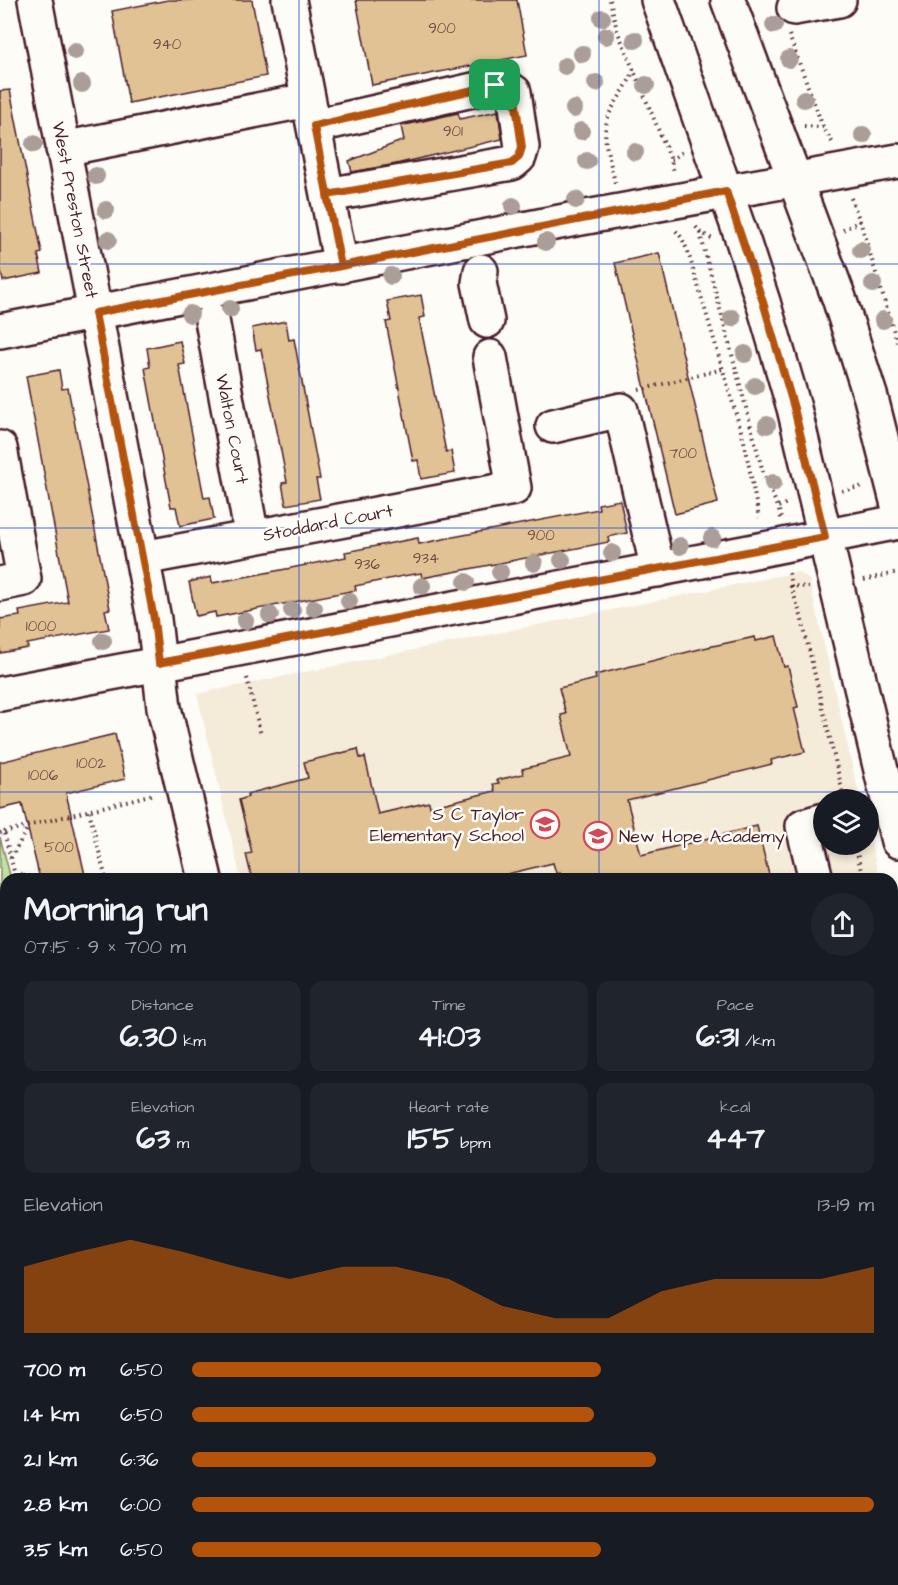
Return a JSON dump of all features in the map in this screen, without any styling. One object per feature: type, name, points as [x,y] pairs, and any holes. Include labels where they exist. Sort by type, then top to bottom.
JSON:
[{"type":"main road","name":"West Preston Street","points":[[35,0],[143,558],[154,619],[165,708],[204,873]]},
{"type":"main road","points":[[289,0],[341,266]]},
{"type":"main road","points":[[658,0],[680,69],[726,191],[763,302],[794,408],[825,537],[876,789]]},
{"type":"main road","points":[[728,0],[839,298],[871,398],[898,505]]},
{"type":"main road","points":[[791,20],[839,0]]},
{"type":"main road","points":[[63,149],[495,85],[506,87],[514,92],[522,147],[519,157],[512,163],[327,195]]},
{"type":"main road","points":[[0,332],[726,191],[898,161]]},
{"type":"main road","points":[[481,271],[479,283],[488,321]]},
{"type":"main road","name":"Walton Court","points":[[212,320],[252,537]]},
{"type":"main road","name":"Stoddard Court","points":[[143,558],[514,488],[490,357]]},
{"type":"main road","points":[[553,426],[621,410],[658,570]]},
{"type":"main road","points":[[0,448],[12,582]]},
{"type":"main road","points":[[0,694],[658,570],[898,522]]},
{"type":"main road","points":[[879,806],[898,841]]},
{"type":"main road","points":[[813,823],[803,826],[815,873]]},
{"type":"path","points":[[610,0],[617,30],[671,160],[673,171]]},
{"type":"path","points":[[791,20],[823,127],[834,143]]},
{"type":"path","points":[[615,184],[604,142],[604,130],[610,110],[629,82],[634,70]]},
{"type":"path","points":[[806,126],[823,127]]},
{"type":"path","points":[[671,160],[681,153]]},
{"type":"path","points":[[854,208],[898,345]]},
{"type":"path","points":[[692,221],[700,232],[764,476],[782,522]]},
{"type":"path","points":[[843,230],[860,221]]},
{"type":"path","points":[[676,231],[688,252],[744,441],[759,518]]},
{"type":"path","points":[[700,232],[720,244]]},
{"type":"path","points":[[635,390],[723,369]]},
{"type":"path","points":[[778,507],[790,501]]},
{"type":"path","points":[[789,569],[791,586],[801,616],[841,789]]},
{"type":"path","points":[[863,581],[898,572]]},
{"type":"path","points":[[791,586],[812,587]]},
{"type":"path","points":[[247,678],[261,735]]},
{"type":"path","points":[[15,873],[2,833],[154,794]]},
{"type":"path","points":[[89,811],[104,873]]},
{"type":"path","points":[[11,858],[28,826]]},
{"type":"path","points":[[858,855],[862,873]]},
{"type":"shaded area","points":[[798,572],[809,580],[858,789],[813,789],[813,855],[874,855],[878,873],[240,873],[197,694]]},
{"type":"green space","points":[[0,837],[9,873],[0,873]]},
{"type":"building","points":[[168,0],[252,0],[266,76],[129,103],[112,11]]},
{"type":"building","points":[[356,0],[517,0],[527,55],[372,85]]},
{"type":"building","points":[[10,90],[42,253],[38,254],[42,273],[3,281],[0,266],[0,91]]},
{"type":"building","points":[[498,111],[502,139],[352,172],[349,161],[404,140],[401,126],[458,113],[460,119]]},
{"type":"building","points":[[659,253],[718,503],[675,514],[615,263]]},
{"type":"building","points":[[421,295],[425,317],[419,318],[446,452],[451,451],[455,473],[421,479],[418,460],[413,461],[386,322],[391,321],[387,301]]},
{"type":"building","points":[[286,321],[289,340],[294,339],[320,479],[316,479],[320,499],[286,505],[282,483],[287,482],[261,349],[256,350],[252,328]]},
{"type":"building","points":[[180,341],[185,364],[179,365],[204,498],[210,497],[214,519],[180,526],[176,507],[171,507],[145,368],[150,367],[147,348]]},
{"type":"building","points":[[59,370],[62,389],[68,388],[110,609],[105,610],[109,629],[27,644],[28,648],[0,653],[0,619],[20,616],[19,611],[68,602],[26,376]]},
{"type":"building","points":[[620,500],[627,533],[608,537],[609,542],[422,578],[421,573],[403,576],[355,586],[356,590],[216,617],[215,612],[196,616],[189,582],[211,577],[212,583],[281,570],[346,557],[345,552],[418,538],[419,544],[599,509],[598,504]]},
{"type":"building","points":[[776,636],[784,667],[788,666],[798,707],[794,708],[805,752],[771,760],[772,764],[627,800],[641,855],[757,826],[769,873],[556,873],[553,863],[511,873],[251,873],[246,854],[252,853],[239,800],[248,797],[247,794],[308,778],[304,762],[358,749],[360,758],[365,757],[378,814],[429,802],[430,807],[495,791],[493,784],[499,783],[497,780],[523,774],[522,769],[571,757],[561,715],[566,714],[559,688],[596,679],[595,675],[708,647],[755,637],[756,641]]},
{"type":"building","points":[[115,734],[125,779],[66,793],[85,873],[39,873],[22,804],[0,809],[0,762]]},
{"type":"place","name":"S C Taylor Elementary School","points":[[545,824]]},
{"type":"place","name":"New Hope Academy","points":[[598,836]]},
{"type":"route","points":[[495,85],[314,126],[341,266],[95,313],[154,619],[159,663],[825,537],[794,408],[763,302],[726,191],[341,266],[327,195],[512,163],[519,157],[522,147],[514,92],[506,87],[495,85]]}]
